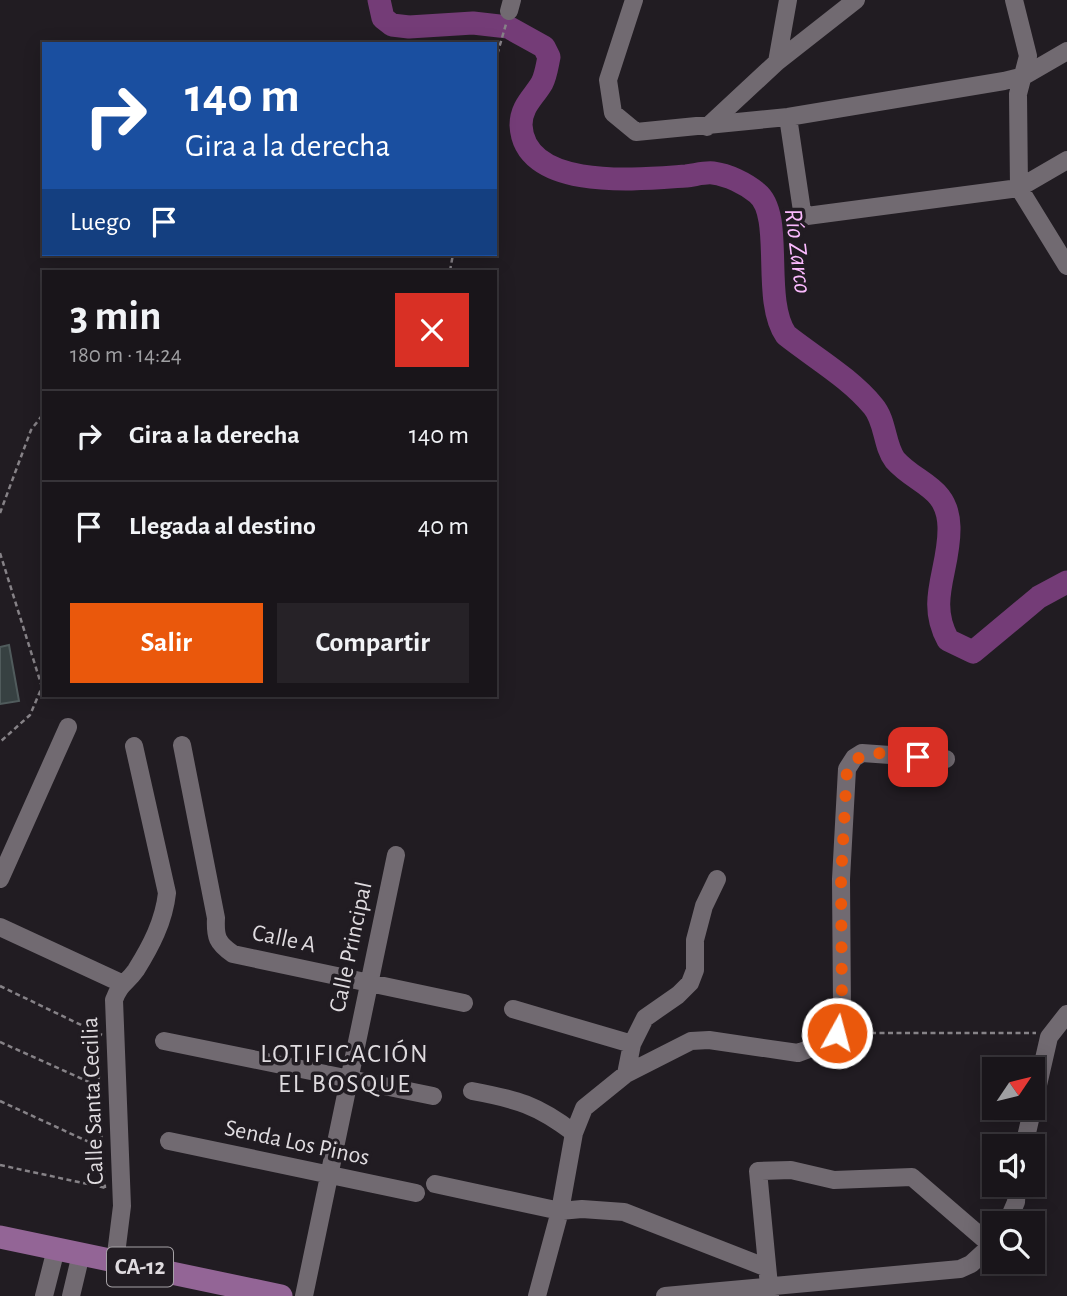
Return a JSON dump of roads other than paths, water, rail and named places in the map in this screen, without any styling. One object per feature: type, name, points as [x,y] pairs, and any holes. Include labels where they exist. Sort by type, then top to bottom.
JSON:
[{"type":"main road","name":"CA-12","points":[[0,1237],[281,1296]]},
{"type":"street","points":[[634,0],[608,80],[613,113],[636,132],[788,117],[1024,76],[1067,51]]},
{"type":"street","points":[[776,62],[788,0]]},
{"type":"street","points":[[707,127],[776,62],[856,0]]},
{"type":"street","points":[[1014,0],[1028,57],[1018,94],[1019,188],[1060,241],[1067,266]]},
{"type":"street","points":[[788,117],[802,211],[807,216],[1019,188],[1067,160]]},
{"type":"street","points":[[0,880],[68,727]]},
{"type":"street","name":"Calle A","points":[[182,745],[216,918],[215,936],[220,945],[233,954],[464,1003]]},
{"type":"street","name":"Calle Santa Cecilia","points":[[115,1262],[122,1216],[114,1000],[121,983],[134,972],[164,916],[167,893],[134,746]]},
{"type":"street","points":[[537,1296],[560,1211],[574,1133],[584,1108],[626,1074],[691,1041],[709,1040],[798,1053],[822,1044],[837,1033],[842,1010],[841,879],[847,769],[853,758],[862,753],[946,759]]},
{"type":"street","name":"Calle Principal","points":[[304,1296],[396,855]]},
{"type":"street","points":[[626,1074],[632,1044],[645,1017],[678,995],[690,983],[695,970],[695,940],[704,906],[717,879]]},
{"type":"street","points":[[0,927],[121,983]]},
{"type":"street","points":[[513,1009],[632,1044]]},
{"type":"street","points":[[1027,1134],[1049,1037],[1067,1014]]},
{"type":"street","points":[[164,1041],[433,1096]]},
{"type":"street","points":[[472,1091],[514,1099],[548,1112],[574,1133]]},
{"type":"street","name":"Senda Los Pinos","points":[[169,1141],[416,1194]]},
{"type":"street","points":[[770,1292],[765,1267],[758,1171],[775,1169],[834,1180],[912,1177],[982,1235]]},
{"type":"street","points":[[435,1184],[560,1211],[582,1209],[624,1212],[765,1267]]},
{"type":"street","points":[[44,1296],[56,1249]]},
{"type":"street","points":[[71,1296],[81,1254]]},
{"type":"street","points":[[665,1296],[770,1292],[960,1269],[982,1254]]},
{"type":"waterway","name":"Río Zarco","points":[[379,0],[383,18],[392,25],[409,27],[473,23],[508,27],[544,47],[549,57],[545,74],[526,107],[521,125],[527,147],[542,162],[588,177],[615,179],[713,173],[736,180],[757,193],[765,204],[770,219],[775,301],[786,335],[864,396],[877,412],[895,460],[937,494],[943,503],[949,527],[939,612],[948,640],[973,652],[1039,597],[1067,582]]},
{"type":"district","name":"LOTIFICACIÓN EL BOSQUE","points":[[345,1069]]}]
